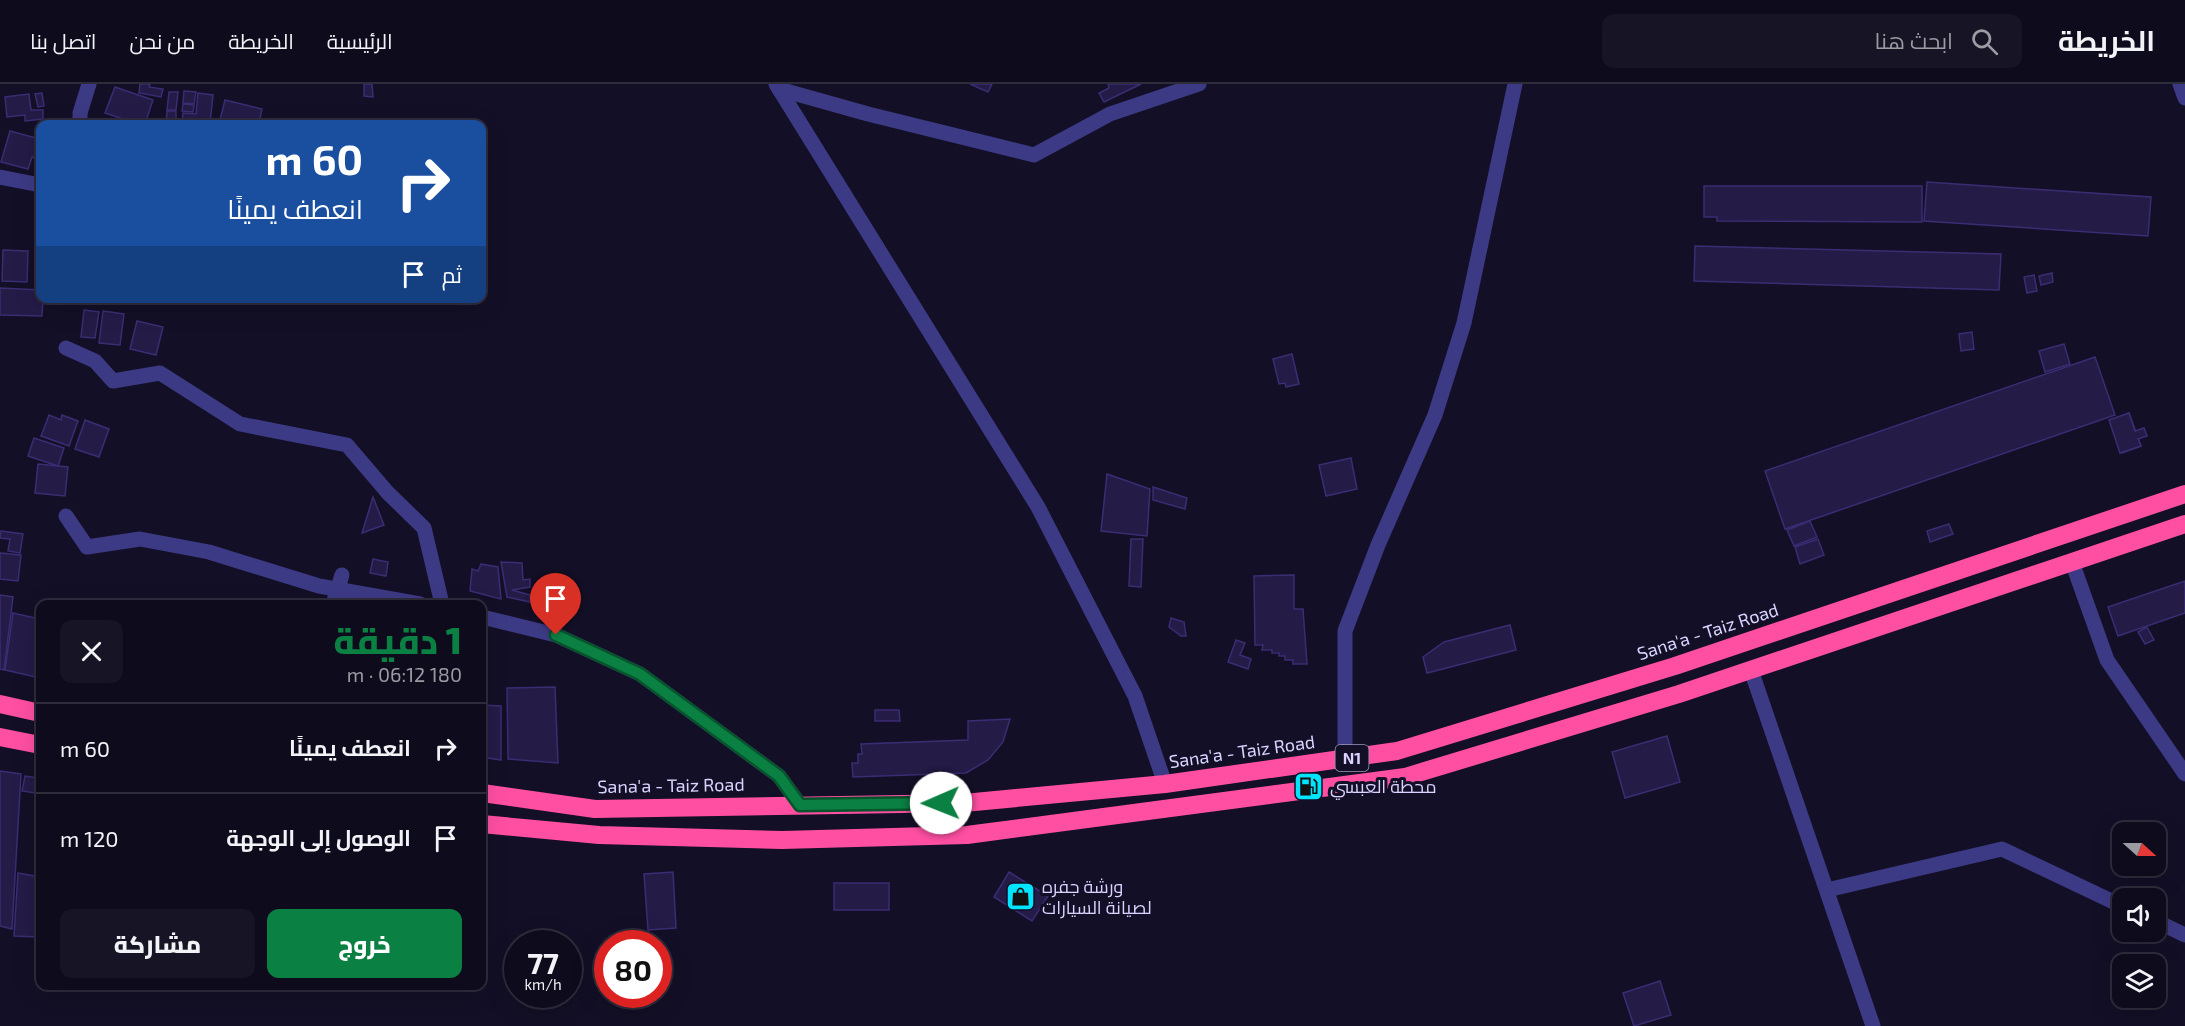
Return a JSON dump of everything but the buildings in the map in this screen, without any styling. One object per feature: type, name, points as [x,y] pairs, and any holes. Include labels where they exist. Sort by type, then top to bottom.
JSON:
[{"type":"highway","name":"Sana'a - Taiz Road","points":[[486,794],[596,809],[964,803],[1165,784],[1397,751],[1675,666],[2185,494]]},
{"type":"highway","name":"N1","points":[[486,824],[598,835],[782,840],[967,835],[1404,777],[1679,694],[2185,524]]},
{"type":"highway","points":[[0,704],[36,712]]},
{"type":"highway","points":[[0,736],[36,744]]},
{"type":"street","points":[[80,120],[89,84]]},
{"type":"street","points":[[778,86],[868,114],[1034,155],[1110,114],[1199,84]]},
{"type":"street","points":[[1345,759],[1345,631],[1378,545],[1435,415],[1464,323],[1515,84]]},
{"type":"street","points":[[2180,84],[2185,98]]},
{"type":"street","points":[[778,86],[1038,507],[1135,696],[1165,784]]},
{"type":"street","points":[[0,177],[36,184]]},
{"type":"street","points":[[66,348],[95,361],[113,381],[160,373],[240,424],[347,445],[388,493],[424,528],[441,600]]},
{"type":"street","points":[[66,516],[87,547],[140,539],[209,552],[320,586],[340,582],[405,600]]},
{"type":"street","points":[[2072,562],[2107,660],[2185,774]]},
{"type":"street","points":[[334,600],[340,582]]},
{"type":"street","points":[[486,618],[556,635],[640,674],[779,776],[800,805]]},
{"type":"street","points":[[1751,670],[1872,1026]]},
{"type":"street","points":[[1827,890],[2002,849],[2112,901]]},
{"type":"street","points":[[2166,926],[2185,935]]},
{"type":"place","name":"محطة العبسي","points":[[1309,787]]},
{"type":"place","name":"ورشة جفره لصيانة السيارات","points":[[1021,897]]},
{"type":"route","points":[[556,635],[640,674],[779,776],[800,805],[941,803]]}]
